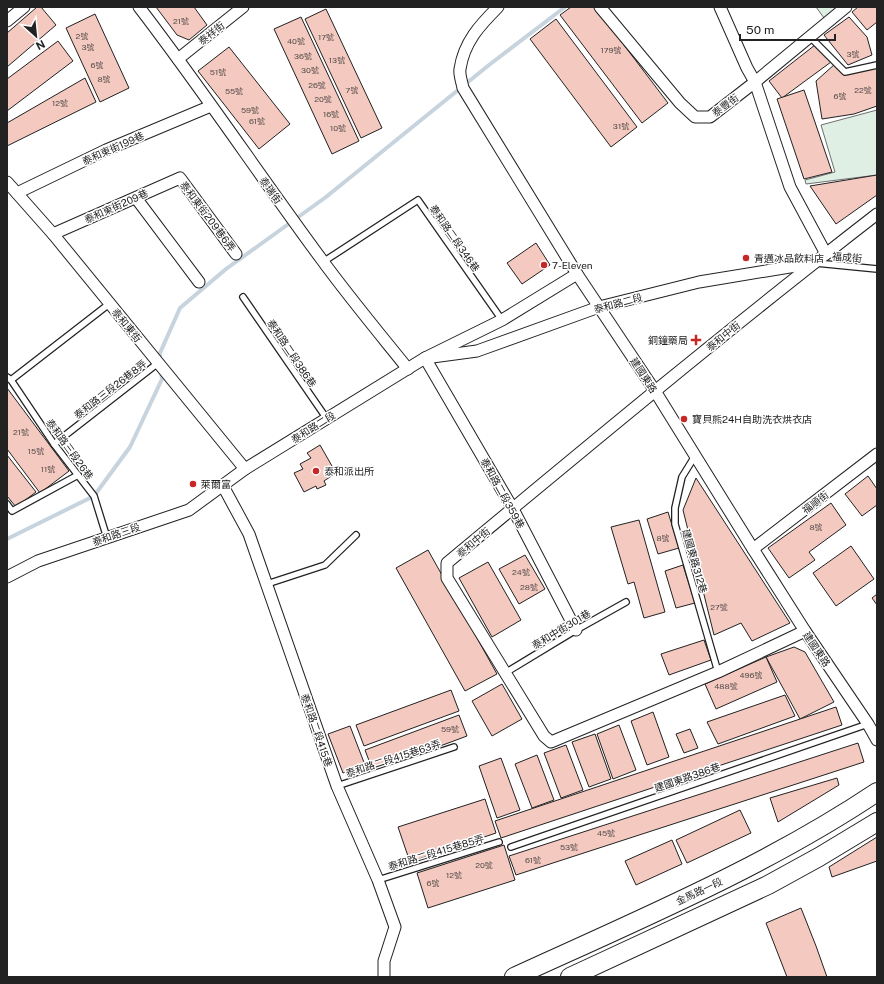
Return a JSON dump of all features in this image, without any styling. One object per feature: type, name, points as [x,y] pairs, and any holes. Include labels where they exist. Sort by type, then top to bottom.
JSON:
[{"type":"main road","name":"金馬路一段","points":[[514,977],[728,878],[788,847],[877,792]]},
{"type":"main road","points":[[570,977],[768,885],[819,857],[877,822]]},
{"type":"street","points":[[7,21],[24,7]]},
{"type":"street","name":"泰瑞街","points":[[139,7],[178,58],[323,262],[408,369]]},
{"type":"street","name":"泰祥街","points":[[178,58],[243,7]]},
{"type":"street","name":"建國東路","points":[[498,7],[481,24],[468,42],[460,70],[463,84],[577,274],[655,391],[805,631],[868,724],[877,740]]},
{"type":"street","name":"泰豐街","points":[[600,7],[680,103],[695,116],[710,117],[846,7]]},
{"type":"street","points":[[720,7],[747,68],[755,82],[790,187],[826,254]]},
{"type":"street","name":"泰和東街199巷","points":[[17,193],[106,150],[211,106]]},
{"type":"street","name":"泰和東街209巷","points":[[53,234],[180,178]]},
{"type":"street","name":"泰和東街209巷6弄","points":[[180,178],[236,254]]},
{"type":"street","name":"泰和東街","points":[[7,182],[53,234],[245,469]]},
{"type":"street","points":[[136,198],[199,282]]},
{"type":"street","name":"泰和中街","points":[[805,631],[718,672],[551,742],[544,736],[447,578],[447,563],[655,391],[877,214]]},
{"type":"street","name":"泰和路二段","points":[[425,358],[477,351],[599,307],[699,282],[815,263]]},
{"type":"street","name":"泰和路二段","points":[[223,486],[245,469],[425,358],[502,320],[577,274]]},
{"type":"street","name":"泰和路二段359巷","points":[[425,358],[513,509],[576,630]]},
{"type":"street","name":"福順街","points":[[753,549],[877,454]]},
{"type":"street","name":"泰和路三段","points":[[7,578],[38,561],[189,510],[223,486]]},
{"type":"street","name":"泰和路二段415巷","points":[[223,486],[249,534],[336,786],[378,880],[395,927],[384,962],[384,977]]},
{"type":"lane","points":[[810,36],[845,72],[877,65]]},
{"type":"lane","name":"泰和路二段346巷","points":[[323,262],[418,200],[502,320]]},
{"type":"lane","name":"福成街","points":[[815,263],[877,269]]},
{"type":"lane","name":"泰和路二段386巷","points":[[243,297],[326,419]]},
{"type":"lane","points":[[9,379],[109,304]]},
{"type":"lane","name":"泰和路三段26巷8弄","points":[[54,444],[158,363]]},
{"type":"lane","name":"泰和路三段26巷","points":[[9,379],[54,444],[94,496],[107,538]]},
{"type":"lane","name":"建國東路312巷","points":[[695,456],[682,476],[675,508],[675,524],[718,672]]},
{"type":"lane","points":[[7,504],[12,511],[78,475]]},
{"type":"lane","points":[[266,584],[325,565],[356,535]]},
{"type":"lane","name":"泰和中街301巷","points":[[505,673],[626,602]]},
{"type":"lane","name":"建國東路386巷","points":[[511,847],[868,724]]},
{"type":"lane","name":"泰和路二段415巷63弄","points":[[336,786],[454,747]]},
{"type":"lane","name":"泰和路二段415巷85弄","points":[[378,880],[499,842]]},
{"type":"green space","points":[[816,7],[846,7],[827,22]]},
{"type":"green space","points":[[877,110],[877,175],[806,184],[805,180],[835,172],[821,125]]},
{"type":"building","points":[[37,7],[41,7],[56,25],[7,67],[7,33]]},
{"type":"building","points":[[156,7],[194,7],[207,25],[189,40],[177,35]]},
{"type":"building","points":[[571,7],[595,7],[668,103],[642,123],[560,15]]},
{"type":"building","points":[[858,7],[877,7],[877,22],[867,30],[852,12]]},
{"type":"building","points":[[326,9],[382,128],[361,138],[305,19]]},
{"type":"building","points":[[95,14],[129,88],[100,102],[66,28]]},
{"type":"building","points":[[301,17],[359,141],[332,154],[274,29]]},
{"type":"building","points":[[849,17],[867,37],[872,55],[848,65],[824,35]]},
{"type":"building","points":[[556,19],[637,127],[611,147],[530,39]]},
{"type":"building","points":[[58,41],[73,61],[7,111],[7,79]]},
{"type":"building","points":[[815,45],[831,62],[782,98],[769,81]]},
{"type":"building","points":[[229,47],[290,124],[259,149],[198,71]]},
{"type":"building","points":[[835,64],[846,74],[877,68],[877,106],[854,114],[822,119],[816,81]]},
{"type":"building","points":[[85,78],[96,102],[7,146],[7,123]]},
{"type":"building","points":[[804,90],[832,172],[804,179],[777,99]]},
{"type":"building","points":[[877,175],[877,195],[836,224],[810,186]]},
{"type":"building","points":[[536,243],[550,265],[522,284],[507,263]]},
{"type":"building","points":[[7,388],[69,471],[40,493],[7,449]]},
{"type":"building","name":"泰和派出所","points":[[320,445],[336,473],[324,481],[326,485],[317,489],[316,486],[304,492],[294,473],[303,469],[300,464],[311,458],[307,453]]},
{"type":"building","points":[[7,455],[36,492],[16,507],[7,496]]},
{"type":"building","points":[[868,476],[877,489],[877,505],[862,516],[845,494]]},
{"type":"building","points":[[696,478],[790,623],[752,641],[741,623],[714,635],[683,510]]},
{"type":"building","points":[[831,503],[846,525],[809,552],[815,560],[789,578],[768,548]]},
{"type":"building","points":[[668,512],[679,548],[658,554],[647,519]]},
{"type":"building","points":[[639,520],[665,612],[644,618],[634,582],[628,584],[611,527]]},
{"type":"building","points":[[851,546],[874,579],[836,606],[813,573]]},
{"type":"building","points":[[428,550],[497,674],[465,691],[396,568]]},
{"type":"building","points":[[525,555],[545,589],[519,604],[499,569]]},
{"type":"building","points":[[488,562],[521,620],[492,637],[459,578]]},
{"type":"building","points":[[683,565],[695,603],[676,608],[665,571]]},
{"type":"building","points":[[877,594],[877,605],[872,598]]},
{"type":"building","points":[[704,640],[711,660],[669,675],[661,654]]},
{"type":"building","points":[[794,647],[805,652],[834,702],[800,719],[766,657]]},
{"type":"building","points":[[766,657],[777,682],[716,709],[705,684]]},
{"type":"building","points":[[502,684],[522,719],[492,736],[472,701]]},
{"type":"building","points":[[451,690],[459,711],[364,746],[356,725]]},
{"type":"building","points":[[785,695],[795,716],[718,744],[707,722]]},
{"type":"building","points":[[836,707],[842,725],[501,838],[495,821]]},
{"type":"building","points":[[653,712],[669,757],[647,765],[631,721]]},
{"type":"building","points":[[459,715],[467,736],[373,771],[365,750]]},
{"type":"building","points":[[619,725],[636,770],[613,779],[597,734]]},
{"type":"building","points":[[350,726],[365,765],[343,773],[328,734]]},
{"type":"building","points":[[690,729],[698,748],[684,753],[676,734]]},
{"type":"building","points":[[595,734],[611,779],[589,787],[572,742]]},
{"type":"building","points":[[858,743],[864,762],[516,875],[509,856]]},
{"type":"building","points":[[566,745],[583,790],[561,798],[544,753]]},
{"type":"building","points":[[537,755],[554,800],[532,808],[515,764]]},
{"type":"building","points":[[501,758],[520,810],[497,818],[479,766]]},
{"type":"building","points":[[837,778],[839,785],[778,822],[770,798]]},
{"type":"building","points":[[485,799],[496,833],[410,862],[398,827]]},
{"type":"building","points":[[740,810],[751,833],[687,863],[676,840]]},
{"type":"building","points":[[877,837],[877,861],[832,877],[829,867]]},
{"type":"building","points":[[672,840],[682,864],[636,885],[625,861]]},
{"type":"building","points":[[504,845],[515,880],[428,908],[417,873]]},
{"type":"building","points":[[801,908],[827,977],[787,977],[766,923]]},
{"type":"waterway","points":[[160,361],[160,353],[180,308],[226,269],[326,197],[489,65],[565,7]]},
{"type":"waterway","points":[[7,539],[94,496],[130,447],[162,379],[161,372]]},
{"type":"place","name":"青邁冰品飲料店","points":[[746,258]]},
{"type":"place","name":"7-Eleven","points":[[544,265]]},
{"type":"place","name":"銅鐘藥局","points":[[696,340]]},
{"type":"place","name":"寶貝熊24H自助洗衣烘衣店","points":[[684,419]]},
{"type":"place","name":"泰和派出所","points":[[316,471]]},
{"type":"place","name":"萊爾富","points":[[193,484]]}]
